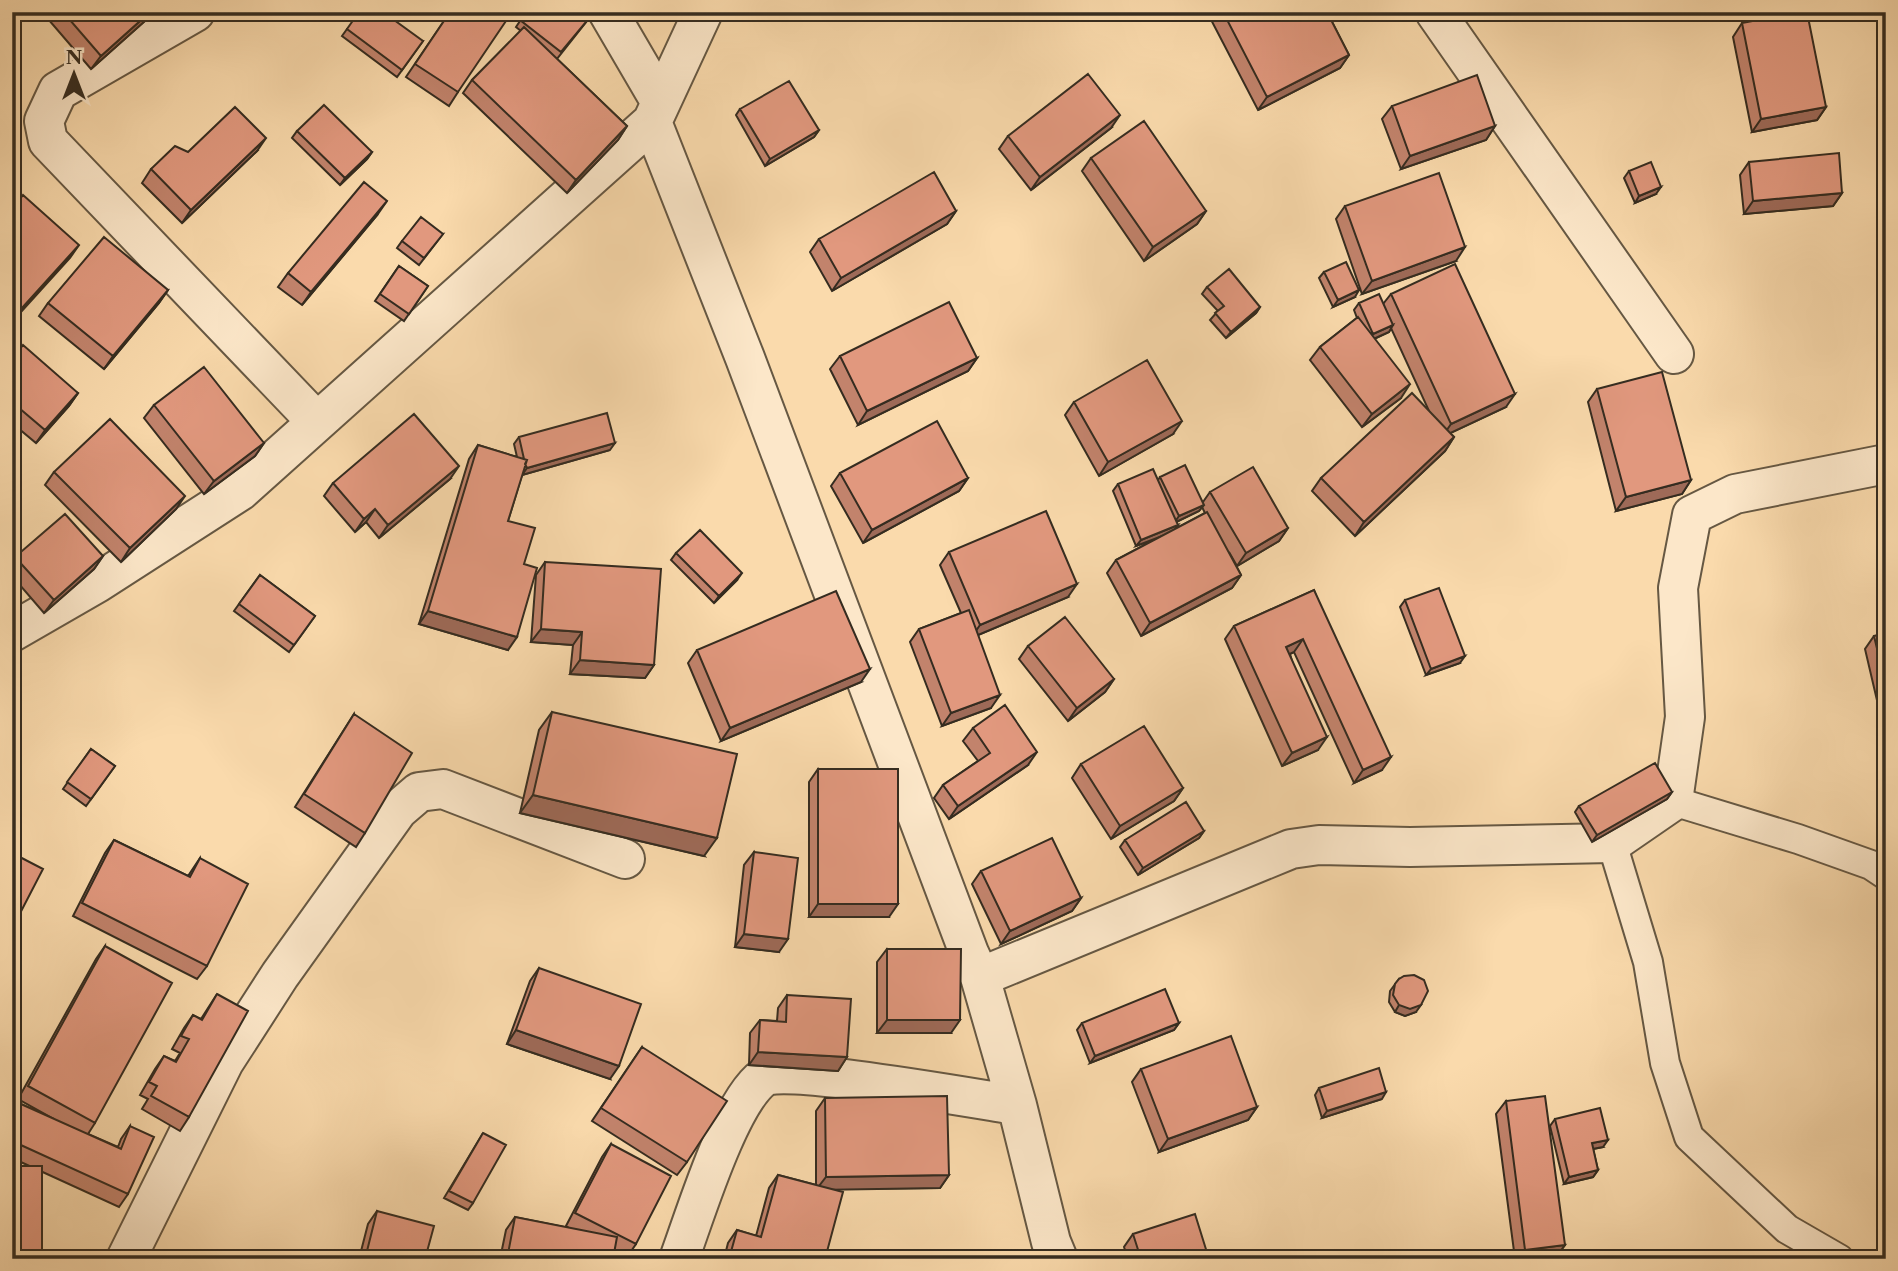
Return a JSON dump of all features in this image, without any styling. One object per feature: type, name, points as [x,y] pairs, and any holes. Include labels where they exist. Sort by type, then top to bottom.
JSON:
[{"type":"street","points":[[195,12],[58,91],[44,121],[48,141],[316,421]]},
{"type":"street","points":[[608,12],[656,111],[745,358],[980,977],[1017,1105],[1051,1242],[1058,1259]]},
{"type":"street","points":[[12,632],[97,583],[240,491],[656,111],[703,12]]},
{"type":"street","points":[[1435,12],[1674,354]]},
{"type":"street","points":[[980,977],[1291,849],[1319,845],[1410,847],[1612,843],[1673,801],[1685,717],[1678,589],[1692,515],[1735,494],[1886,464]]},
{"type":"street","points":[[126,1259],[223,1062],[280,975],[398,810],[419,792],[443,789],[625,859]]},
{"type":"street","points":[[679,1259],[715,1162],[747,1093],[767,1075],[789,1073],[1017,1105]]},
{"type":"lane","points":[[1673,801],[1798,839],[1871,865],[1886,875]]},
{"type":"lane","points":[[1612,843],[1648,962],[1665,1063],[1689,1137],[1787,1229],[1839,1259]]},
{"type":"building","points":[[63,12],[150,12],[101,56]]},
{"type":"building","points":[[359,12],[383,12],[423,41],[402,70],[347,29]]},
{"type":"building","points":[[450,12],[512,12],[458,92],[415,64]]},
{"type":"building","points":[[526,12],[586,12],[591,16],[561,52],[520,20]]},
{"type":"building","points":[[1223,12],[1327,12],[1349,55],[1267,97]]},
{"type":"building","points":[[1807,12],[1826,107],[1761,119],[1742,23]]},
{"type":"building","points":[[524,27],[627,126],[576,180],[472,80]]},
{"type":"building","points":[[1088,74],[1120,115],[1040,177],[1008,136]]},
{"type":"building","points":[[1477,75],[1495,126],[1410,156],[1392,106]]},
{"type":"building","points":[[789,81],[819,130],[770,159],[740,109]]},
{"type":"building","points":[[324,105],[372,152],[345,178],[297,131]]},
{"type":"building","points":[[235,107],[266,138],[191,210],[151,169],[175,146],[188,152]]},
{"type":"building","points":[[1144,121],[1206,211],[1153,247],[1091,158]]},
{"type":"building","points":[[1839,153],[1842,193],[1753,201],[1749,162]]},
{"type":"building","points":[[1651,162],[1661,187],[1639,196],[1629,171]]},
{"type":"building","points":[[934,172],[956,211],[841,278],[819,239]]},
{"type":"building","points":[[1439,173],[1465,247],[1372,281],[1345,206]]},
{"type":"building","points":[[364,182],[387,201],[311,292],[288,273]]},
{"type":"building","points":[[23,195],[79,245],[12,319],[12,208]]},
{"type":"building","points":[[421,217],[443,234],[424,258],[402,241]]},
{"type":"building","points":[[104,237],[168,290],[113,356],[48,303]]},
{"type":"building","points":[[1346,262],[1359,290],[1338,300],[1324,272]]},
{"type":"building","points":[[1455,264],[1515,394],[1451,424],[1391,294]]},
{"type":"building","points":[[399,266],[428,286],[409,314],[380,294]]},
{"type":"building","points":[[1229,269],[1260,307],[1231,332],[1215,313],[1224,306],[1207,287]]},
{"type":"building","points":[[1379,294],[1393,325],[1373,334],[1359,303]]},
{"type":"building","points":[[949,302],[977,358],[867,411],[840,356]]},
{"type":"building","points":[[1358,317],[1410,384],[1372,414],[1320,347]]},
{"type":"building","points":[[23,345],[78,393],[45,430],[12,402],[12,358]]},
{"type":"building","points":[[1147,360],[1182,421],[1108,462],[1074,402]]},
{"type":"building","points":[[204,367],[264,443],[214,481],[154,405]]},
{"type":"building","points":[[1662,372],[1691,480],[1626,497],[1597,389]]},
{"type":"building","points":[[1412,393],[1454,437],[1364,522],[1321,478]]},
{"type":"building","points":[[607,413],[615,443],[527,468],[519,437]]},
{"type":"building","points":[[414,414],[459,466],[388,525],[375,509],[364,519],[333,483]]},
{"type":"building","points":[[110,419],[185,496],[130,548],[54,472]]},
{"type":"building","points":[[937,421],[968,478],[872,530],[840,473]]},
{"type":"building","points":[[478,445],[527,460],[508,521],[535,528],[524,564],[537,568],[517,637],[428,611]]},
{"type":"building","points":[[1185,465],[1204,505],[1179,516],[1160,477]]},
{"type":"building","points":[[1253,467],[1288,528],[1246,553],[1210,492]]},
{"type":"building","points":[[1153,469],[1178,525],[1141,540],[1118,484]]},
{"type":"building","points":[[1046,511],[1077,584],[980,625],[949,552]]},
{"type":"building","points":[[1207,512],[1241,575],[1150,623],[1116,560]]},
{"type":"building","points":[[65,514],[103,556],[54,600],[15,557]]},
{"type":"building","points":[[700,530],[742,573],[719,596],[676,553]]},
{"type":"building","points":[[545,562],[661,569],[654,665],[580,660],[582,632],[541,629]]},
{"type":"building","points":[[260,575],[315,616],[294,645],[239,604]]},
{"type":"building","points":[[1439,588],[1465,656],[1431,669],[1405,600]]},
{"type":"building","points":[[1314,590],[1391,757],[1363,770],[1303,639],[1286,647],[1327,737],[1292,753],[1234,626]]},
{"type":"building","points":[[836,591],[870,669],[730,728],[697,650]]},
{"type":"building","points":[[969,610],[1000,695],[951,713],[919,629]]},
{"type":"building","points":[[1065,617],[1114,679],[1077,708],[1028,646]]},
{"type":"building","points":[[1886,634],[1886,686],[1874,636]]},
{"type":"building","points":[[1005,705],[1037,752],[958,806],[943,785],[990,753],[973,728]]},
{"type":"building","points":[[552,712],[737,754],[717,838],[533,795]]},
{"type":"building","points":[[354,714],[412,753],[365,833],[304,794]]},
{"type":"building","points":[[1144,726],[1183,788],[1120,826],[1081,764]]},
{"type":"building","points":[[91,749],[115,766],[91,799],[67,782]]},
{"type":"building","points":[[12,754],[18,758],[12,766]]},
{"type":"building","points":[[1655,763],[1672,792],[1597,835],[1579,806]]},
{"type":"building","points":[[818,769],[898,769],[898,904],[818,904]]},
{"type":"building","points":[[1186,802],[1204,831],[1143,868],[1125,840]]},
{"type":"building","points":[[1052,838],[1081,898],[1010,931],[981,871]]},
{"type":"building","points":[[114,840],[190,877],[200,858],[248,884],[207,966],[82,903]]},
{"type":"building","points":[[754,852],[798,858],[788,939],[744,934]]},
{"type":"building","points":[[14,854],[43,869],[15,923],[12,921]]},
{"type":"building","points":[[105,946],[172,983],[95,1123],[28,1086]]},
{"type":"building","points":[[887,949],[961,949],[960,1020],[887,1020]]},
{"type":"building","points":[[539,968],[641,1004],[619,1066],[516,1030]]},
{"type":"building","points":[[1414,975],[1424,980],[1428,991],[1421,1005],[1410,1009],[1399,1005],[1393,995],[1399,979]]},
{"type":"building","points":[[1165,989],[1179,1023],[1095,1056],[1082,1023]]},
{"type":"building","points":[[217,994],[248,1011],[189,1117],[151,1096],[157,1086],[149,1082],[164,1056],[176,1062],[189,1039],[181,1036],[193,1015],[202,1020]]},
{"type":"building","points":[[787,995],[851,999],[847,1057],[758,1052],[760,1020],[786,1022]]},
{"type":"building","points":[[1231,1036],[1257,1107],[1168,1139],[1141,1069]]},
{"type":"building","points":[[642,1047],[727,1101],[687,1162],[601,1108]]},
{"type":"building","points":[[1379,1068],[1386,1092],[1327,1111],[1319,1088]]},
{"type":"building","points":[[947,1096],[949,1175],[826,1177],[825,1098]]},
{"type":"building","points":[[1545,1096],[1565,1245],[1525,1250],[1506,1101]]},
{"type":"building","points":[[12,1100],[121,1149],[130,1126],[154,1137],[128,1194],[12,1141]]},
{"type":"building","points":[[1600,1108],[1608,1140],[1592,1143],[1598,1170],[1569,1177],[1555,1119]]},
{"type":"building","points":[[483,1133],[506,1145],[473,1203],[449,1191]]},
{"type":"building","points":[[611,1144],[671,1176],[636,1244],[575,1213]]},
{"type":"building","points":[[12,1166],[42,1166],[42,1259],[12,1259]]},
{"type":"building","points":[[778,1175],[843,1192],[825,1259],[729,1259],[737,1230],[761,1237]]},
{"type":"building","points":[[377,1211],[434,1226],[425,1259],[365,1259]]},
{"type":"building","points":[[1195,1214],[1209,1259],[1141,1259],[1133,1234]]},
{"type":"building","points":[[515,1217],[617,1237],[613,1259],[507,1259]]}]
